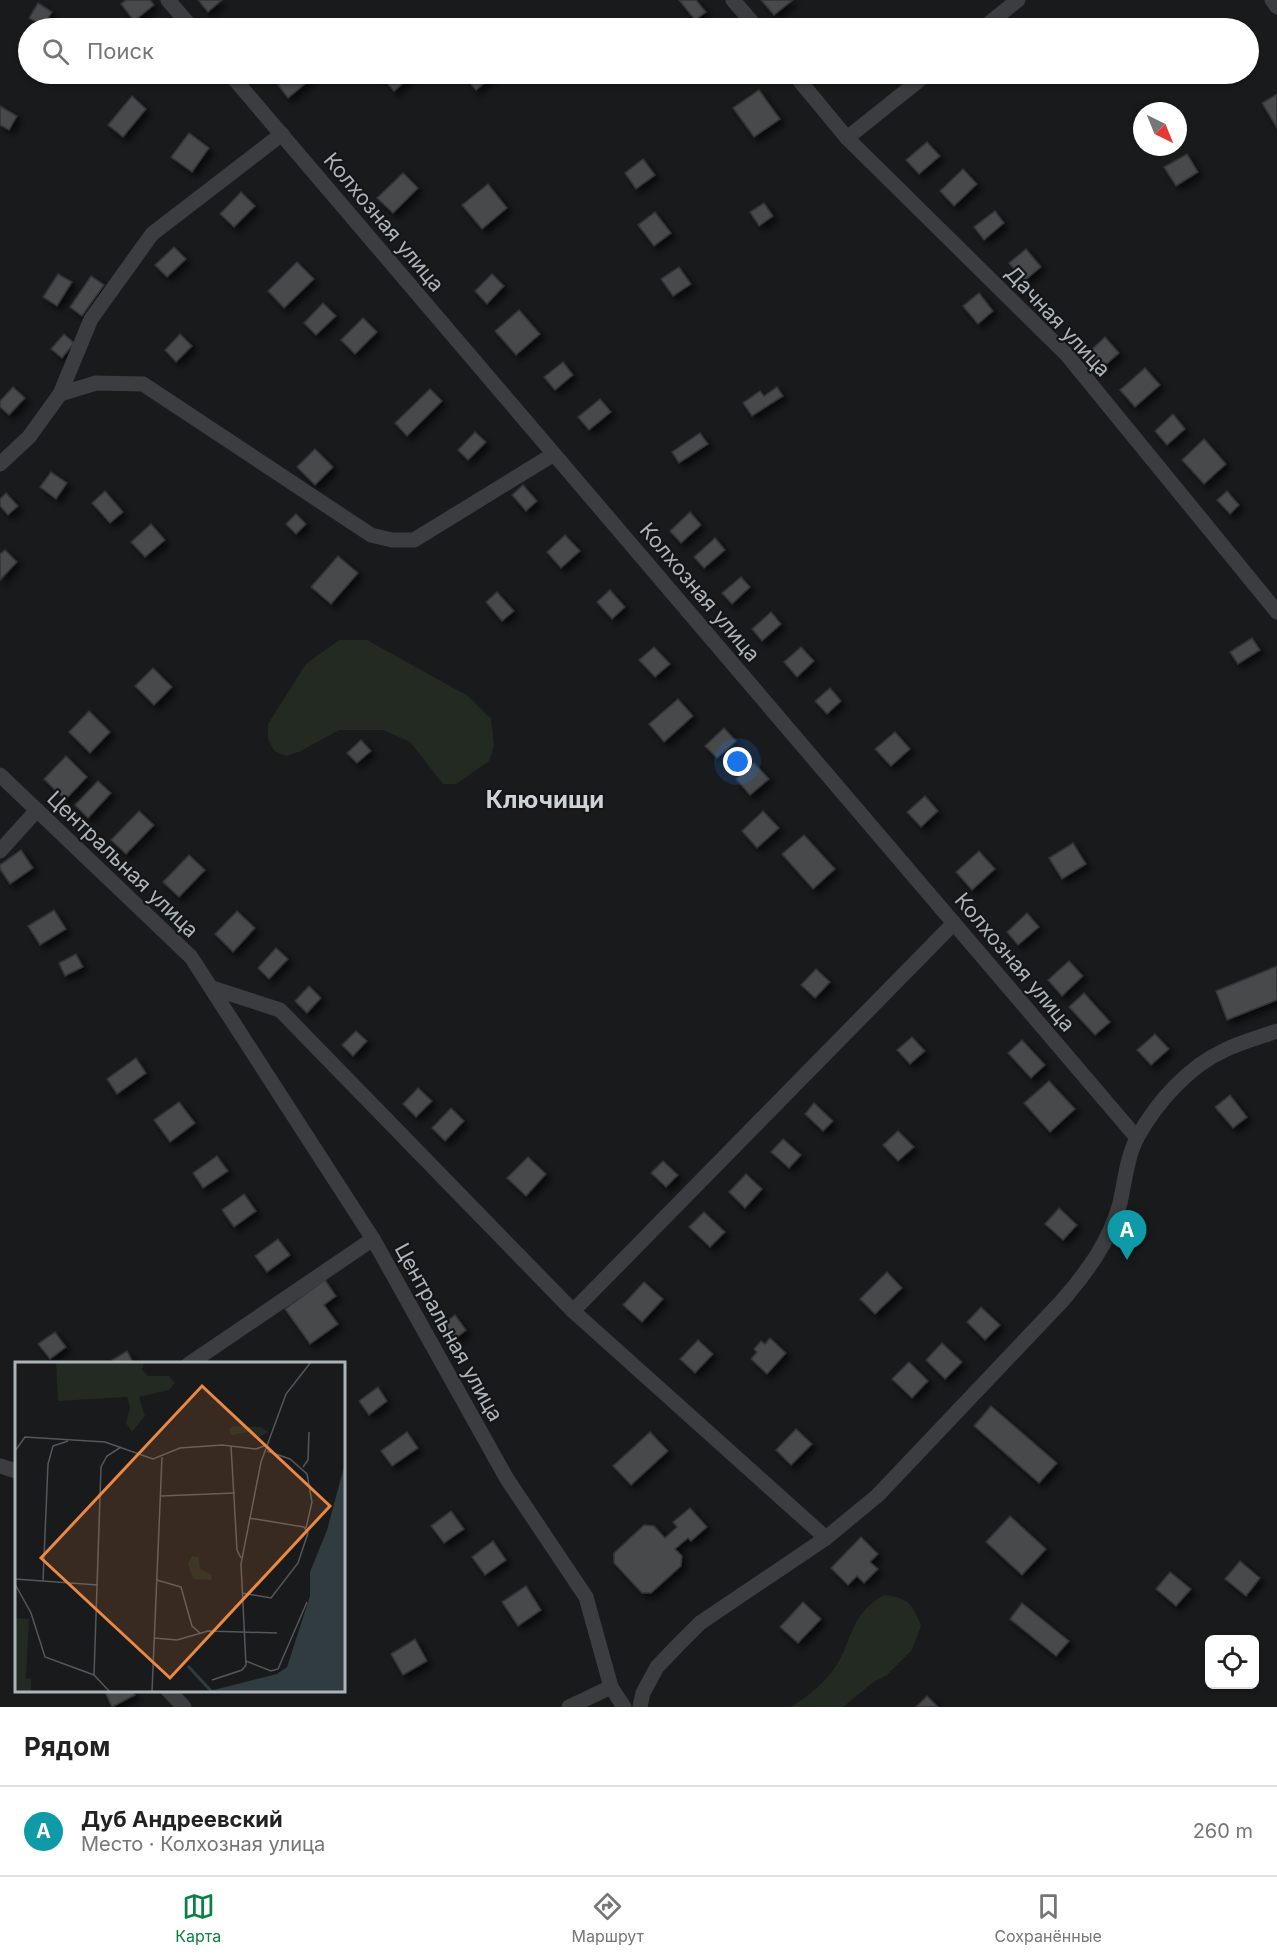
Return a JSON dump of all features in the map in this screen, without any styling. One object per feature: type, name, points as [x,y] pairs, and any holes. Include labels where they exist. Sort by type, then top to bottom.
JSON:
[{"type":"street","points":[[168,0],[183,18]]},
{"type":"street","points":[[733,0],[748,18]]},
{"type":"street","points":[[995,18],[1018,0]]},
{"type":"street","points":[[1272,0],[1277,7]]},
{"type":"street","name":"Колхозная улица","points":[[239,84],[1137,1138]]},
{"type":"street","name":"Дачная улица","points":[[802,84],[847,138],[1067,355],[1277,612]]},
{"type":"street","points":[[847,138],[914,84]]},
{"type":"street","points":[[0,464],[29,437],[60,394],[91,319],[152,234],[282,134]]},
{"type":"street","points":[[60,394],[96,383],[143,384],[371,536],[392,540],[414,540],[554,454]]},
{"type":"street","name":"Центральная улица","points":[[0,775],[191,957],[212,988],[372,1239],[507,1479],[586,1596],[611,1687],[624,1707]]},
{"type":"street","points":[[0,850],[37,810]]},
{"type":"street","points":[[573,1311],[954,923]]},
{"type":"street","points":[[212,988],[280,1010],[573,1311],[826,1538]]},
{"type":"street","points":[[640,1707],[643,1693],[657,1667],[700,1623],[826,1538],[878,1495],[1062,1301],[1086,1273],[1104,1243],[1120,1205],[1126,1171],[1137,1138],[1158,1106],[1177,1085],[1195,1069],[1223,1050],[1277,1030]]},
{"type":"street","points":[[192,1362],[372,1239]]},
{"type":"street","points":[[0,1466],[15,1472]]},
{"type":"street","points":[[569,1707],[611,1687]]},
{"type":"street","points":[[170,1692],[184,1707]]},
{"type":"shaded area","points":[[339,640],[367,640],[468,696],[491,719],[494,746],[489,761],[456,784],[443,784],[410,742],[383,730],[339,730],[287,756],[274,751],[268,738],[268,724],[306,664]]},
{"type":"shaded area","points":[[885,1595],[904,1600],[915,1612],[921,1626],[912,1650],[887,1675],[872,1683],[843,1707],[790,1707],[823,1682],[838,1663],[860,1616],[874,1601]]},
{"type":"building","points":[[126,0],[150,0],[154,5],[138,18],[132,18],[121,4]]},
{"type":"building","points":[[198,0],[222,0],[208,12]]},
{"type":"building","points":[[679,0],[696,0],[706,12],[698,18],[693,18]]},
{"type":"building","points":[[761,0],[793,0],[774,15]]},
{"type":"building","points":[[38,3],[52,12],[48,18],[29,18]]},
{"type":"building","points":[[279,84],[305,84],[288,98]]},
{"type":"building","points":[[388,84],[402,84],[394,91]]},
{"type":"building","points":[[471,84],[484,84],[476,90]]},
{"type":"building","points":[[759,90],[780,119],[754,137],[733,108]]},
{"type":"building","points":[[1277,94],[1277,128],[1262,103]]},
{"type":"building","points":[[132,96],[146,109],[123,137],[108,125]]},
{"type":"building","points":[[0,106],[17,116],[9,130],[0,125]]},
{"type":"building","points":[[189,133],[209,148],[192,172],[171,157]]},
{"type":"building","points":[[927,142],[940,156],[919,174],[906,160]]},
{"type":"building","points":[[1187,154],[1198,172],[1176,186],[1164,167]]},
{"type":"building","points":[[643,159],[655,175],[636,189],[625,173]]},
{"type":"building","points":[[963,169],[977,184],[954,206],[940,191]]},
{"type":"building","points":[[403,173],[418,188],[393,213],[377,198]]},
{"type":"building","points":[[488,184],[507,208],[482,229],[462,205]]},
{"type":"building","points":[[241,192],[255,206],[234,227],[220,214]]},
{"type":"building","points":[[764,203],[773,216],[759,226],[750,212]]},
{"type":"building","points":[[995,211],[1004,223],[984,240],[974,227]]},
{"type":"building","points":[[655,212],[671,233],[654,246],[638,225]]},
{"type":"building","points":[[174,247],[186,259],[167,277],[155,265]]},
{"type":"building","points":[[1026,249],[1041,267],[1024,281],[1009,263]]},
{"type":"building","points":[[297,262],[314,279],[284,308],[268,291]]},
{"type":"building","points":[[679,267],[691,284],[673,296],[661,279]]},
{"type":"building","points":[[58,274],[72,282],[57,306],[43,297]]},
{"type":"building","points":[[492,274],[504,286],[487,304],[475,291]]},
{"type":"building","points":[[91,276],[104,285],[82,316],[70,307]]},
{"type":"building","points":[[979,293],[993,311],[978,324],[963,306]]},
{"type":"building","points":[[323,303],[336,316],[316,335],[304,323]]},
{"type":"building","points":[[519,310],[540,334],[516,355],[495,331]]},
{"type":"building","points":[[363,318],[377,332],[355,354],[341,340]]},
{"type":"building","points":[[64,334],[74,343],[62,358],[51,349]]},
{"type":"building","points":[[180,334],[192,346],[176,362],[165,350]]},
{"type":"building","points":[[1105,337],[1119,353],[1100,370],[1086,355]]},
{"type":"building","points":[[563,362],[573,375],[555,390],[544,377]]},
{"type":"building","points":[[1145,368],[1160,385],[1135,407],[1120,390]]},
{"type":"building","points":[[13,387],[25,398],[9,415],[0,407],[0,401]]},
{"type":"building","points":[[777,387],[783,396],[752,416],[743,403],[760,391],[764,396]]},
{"type":"building","points":[[430,389],[442,401],[407,436],[395,423]]},
{"type":"building","points":[[600,399],[611,412],[589,430],[578,417]]},
{"type":"building","points":[[1173,414],[1185,429],[1167,445],[1155,431]]},
{"type":"building","points":[[475,432],[486,442],[468,460],[458,450]]},
{"type":"building","points":[[700,433],[708,444],[679,463],[672,452]]},
{"type":"building","points":[[1204,439],[1226,464],[1204,484],[1182,460]]},
{"type":"building","points":[[315,449],[333,467],[315,485],[297,467]]},
{"type":"building","points":[[51,472],[67,483],[56,499],[40,487]]},
{"type":"building","points":[[523,485],[537,501],[526,511],[512,495]]},
{"type":"building","points":[[105,491],[123,512],[110,523],[92,503]]},
{"type":"building","points":[[1227,491],[1239,505],[1230,514],[1217,500]]},
{"type":"building","points":[[6,493],[18,506],[8,515],[0,506],[0,499]]},
{"type":"building","points":[[690,512],[701,525],[681,543],[670,531]]},
{"type":"building","points":[[296,514],[306,524],[296,534],[286,524]]},
{"type":"building","points":[[151,524],[165,540],[145,557],[131,542]]},
{"type":"building","points":[[565,535],[580,551],[561,568],[547,552]]},
{"type":"building","points":[[715,538],[725,550],[704,568],[694,557]]},
{"type":"building","points":[[5,550],[17,562],[0,580],[0,554]]},
{"type":"building","points":[[338,556],[358,573],[331,604],[311,587]]},
{"type":"building","points":[[741,577],[750,587],[732,604],[722,593]]},
{"type":"building","points":[[610,590],[625,607],[612,619],[597,602]]},
{"type":"building","points":[[497,592],[514,611],[502,621],[486,602]]},
{"type":"building","points":[[771,612],[781,624],[762,641],[752,629]]},
{"type":"building","points":[[1252,638],[1260,650],[1238,664],[1230,652]]},
{"type":"building","points":[[654,647],[670,664],[655,677],[639,660]]},
{"type":"building","points":[[801,647],[814,661],[797,677],[784,662]]},
{"type":"building","points":[[153,668],[172,687],[154,705],[135,686]]},
{"type":"building","points":[[830,688],[841,701],[827,714],[815,701]]},
{"type":"building","points":[[678,699],[693,716],[664,742],[649,724]]},
{"type":"building","points":[[89,711],[110,732],[90,753],[69,732]]},
{"type":"building","points":[[724,728],[736,741],[717,758],[705,746]]},
{"type":"building","points":[[895,732],[910,749],[891,766],[875,749]]},
{"type":"building","points":[[361,740],[371,751],[357,763],[347,753]]},
{"type":"building","points":[[66,756],[87,777],[65,800],[44,779]]},
{"type":"building","points":[[754,763],[769,779],[750,795],[736,779]]},
{"type":"building","points":[[98,781],[111,793],[88,818],[75,805]]},
{"type":"building","points":[[925,796],[938,811],[921,827],[907,812]]},
{"type":"building","points":[[139,811],[154,825],[126,854],[111,840]]},
{"type":"building","points":[[763,811],[779,828],[757,848],[742,831]]},
{"type":"building","points":[[804,835],[835,869],[813,889],[782,854]]},
{"type":"building","points":[[1073,843],[1086,864],[1062,879],[1049,858]]},
{"type":"building","points":[[21,850],[33,868],[10,884],[0,869],[0,865]]},
{"type":"building","points":[[979,851],[995,869],[972,890],[956,872]]},
{"type":"building","points":[[189,855],[205,870],[179,897],[163,882]]},
{"type":"building","points":[[54,910],[66,929],[40,945],[28,926]]},
{"type":"building","points":[[237,911],[255,928],[233,952],[215,934]]},
{"type":"building","points":[[1027,913],[1039,927],[1018,945],[1007,932]]},
{"type":"building","points":[[276,948],[288,959],[269,979],[258,968]]},
{"type":"building","points":[[76,954],[83,967],[65,976],[59,963]]},
{"type":"building","points":[[1069,961],[1083,976],[1062,996],[1048,980]]},
{"type":"building","points":[[1277,966],[1277,1000],[1227,1020],[1216,991]]},
{"type":"building","points":[[816,969],[830,982],[815,998],[801,985]]},
{"type":"building","points":[[309,986],[321,998],[307,1013],[295,1001]]},
{"type":"building","points":[[1084,993],[1110,1022],[1095,1035],[1069,1007]]},
{"type":"building","points":[[356,1031],[367,1041],[353,1056],[342,1045]]},
{"type":"building","points":[[1155,1034],[1169,1049],[1151,1065],[1137,1050]]},
{"type":"building","points":[[912,1037],[925,1051],[910,1064],[897,1050]]},
{"type":"building","points":[[1022,1040],[1045,1065],[1031,1078],[1008,1053]]},
{"type":"building","points":[[136,1058],[146,1073],[117,1094],[107,1079]]},
{"type":"building","points":[[1049,1081],[1075,1109],[1050,1132],[1024,1103]]},
{"type":"building","points":[[418,1088],[432,1101],[416,1117],[403,1104]]},
{"type":"building","points":[[1230,1095],[1247,1117],[1233,1128],[1215,1107]]},
{"type":"building","points":[[179,1102],[195,1123],[170,1142],[154,1120]]},
{"type":"building","points":[[814,1103],[833,1121],[823,1131],[805,1114]]},
{"type":"building","points":[[451,1108],[464,1121],[445,1141],[432,1128]]},
{"type":"building","points":[[898,1131],[914,1147],[898,1161],[883,1145]]},
{"type":"building","points":[[783,1139],[801,1155],[789,1168],[771,1152]]},
{"type":"building","points":[[217,1156],[228,1171],[203,1188],[193,1173]]},
{"type":"building","points":[[528,1157],[546,1174],[526,1196],[507,1178]]},
{"type":"building","points":[[663,1161],[678,1175],[666,1187],[651,1173]]},
{"type":"building","points":[[746,1174],[762,1189],[745,1208],[729,1192]]},
{"type":"building","points":[[244,1194],[256,1211],[234,1227],[222,1210]]},
{"type":"building","points":[[1059,1208],[1077,1225],[1063,1240],[1045,1224]]},
{"type":"building","points":[[704,1212],[725,1232],[710,1247],[689,1227]]},
{"type":"building","points":[[278,1239],[290,1255],[267,1272],[255,1256]]},
{"type":"building","points":[[887,1272],[902,1288],[875,1314],[860,1299]]},
{"type":"building","points":[[325,1280],[336,1296],[324,1305],[338,1324],[310,1344],[285,1309]]},
{"type":"building","points":[[644,1282],[663,1299],[642,1322],[623,1305]]},
{"type":"building","points":[[981,1307],[1000,1325],[985,1340],[967,1322]]},
{"type":"building","points":[[455,1315],[466,1330],[450,1343],[438,1328]]},
{"type":"building","points":[[55,1332],[66,1347],[50,1359],[38,1344]]},
{"type":"building","points":[[770,1338],[786,1353],[767,1374],[751,1359],[757,1352],[754,1349],[761,1341],[765,1344]]},
{"type":"building","points":[[698,1340],[713,1354],[695,1373],[680,1359]]},
{"type":"building","points":[[942,1343],[962,1362],[945,1379],[926,1360]]},
{"type":"building","points":[[127,1351],[133,1362],[113,1362],[112,1360]]},
{"type":"building","points":[[909,1362],[928,1381],[912,1398],[892,1379]]},
{"type":"building","points":[[378,1387],[387,1401],[369,1415],[359,1401]]},
{"type":"building","points":[[991,1406],[1057,1463],[1039,1483],[974,1426]]},
{"type":"building","points":[[796,1429],[812,1444],[791,1465],[776,1450]]},
{"type":"building","points":[[407,1432],[418,1448],[392,1466],[381,1451]]},
{"type":"building","points":[[650,1432],[668,1451],[631,1485],[613,1466]]},
{"type":"building","points":[[690,1508],[707,1527],[691,1541],[688,1538],[675,1549],[682,1556],[681,1566],[651,1593],[642,1593],[614,1563],[614,1553],[644,1525],[654,1526],[665,1538],[677,1527],[673,1522]]},
{"type":"building","points":[[451,1511],[464,1529],[444,1543],[431,1526]]},
{"type":"building","points":[[1010,1516],[1046,1549],[1022,1575],[986,1542]]},
{"type":"building","points":[[861,1537],[878,1554],[870,1562],[878,1569],[864,1583],[857,1576],[848,1585],[831,1568]]},
{"type":"building","points":[[493,1541],[506,1560],[485,1575],[472,1557]]},
{"type":"building","points":[[1240,1561],[1260,1578],[1246,1596],[1225,1579]]},
{"type":"building","points":[[1170,1572],[1191,1589],[1176,1606],[1156,1589]]},
{"type":"building","points":[[526,1586],[541,1610],[518,1626],[502,1602]]},
{"type":"building","points":[[803,1602],[821,1619],[798,1643],[780,1627]]},
{"type":"building","points":[[1022,1603],[1069,1641],[1056,1656],[1010,1619]]},
{"type":"building","points":[[415,1639],[427,1661],[403,1675],[391,1654]]},
{"type":"building","points":[[105,1692],[133,1692],[135,1695],[112,1707]]},
{"type":"building","points":[[927,1696],[938,1707],[916,1707]]},
{"type":"place","name":"Дуб Андреевский","points":[[1127,1260]]},
{"type":"district","name":"Ключищи","points":[[545,799]]}]
